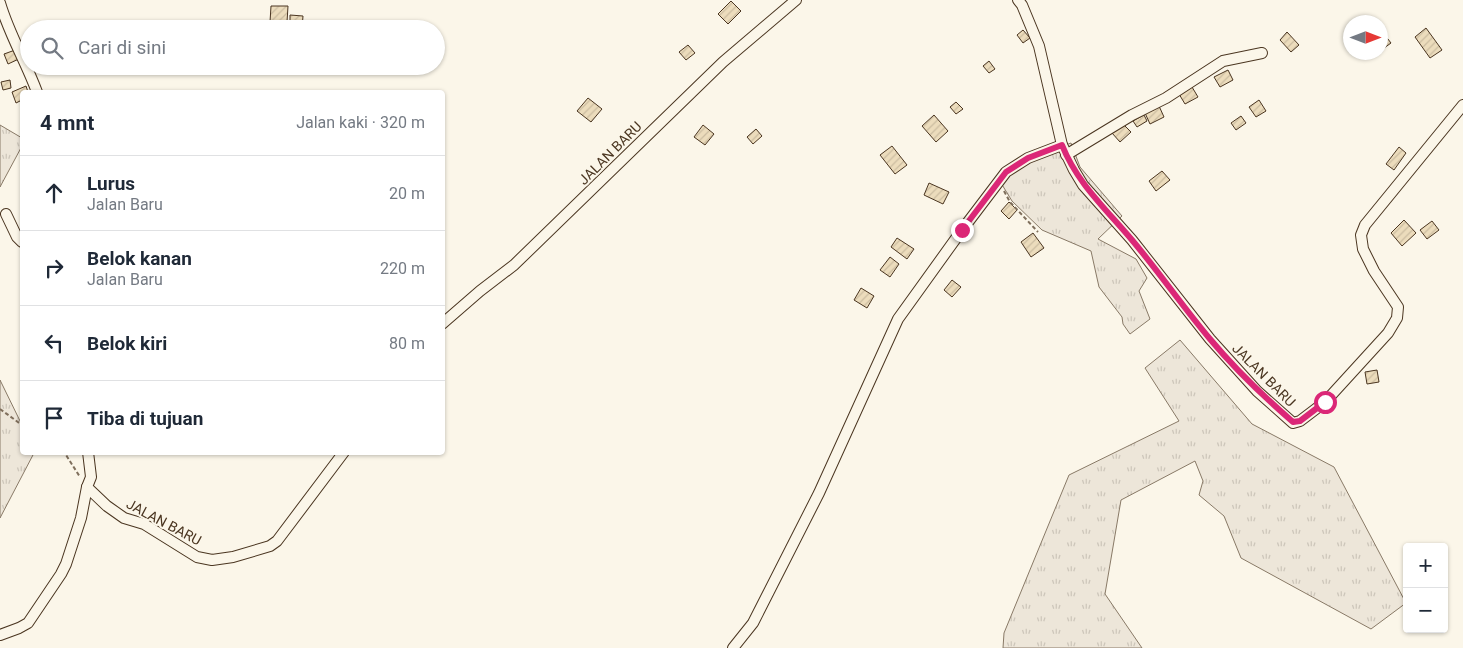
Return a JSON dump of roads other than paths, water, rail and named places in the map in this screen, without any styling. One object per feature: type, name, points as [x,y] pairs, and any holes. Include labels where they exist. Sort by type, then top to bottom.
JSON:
[{"type":"street","name":"JALAN BARU","points":[[445,321],[514,265],[723,62],[796,0]]},
{"type":"street","name":"JALAN BARU","points":[[1018,0],[1022,5],[1039,46],[1062,145],[1083,185],[1132,240],[1210,339],[1257,391],[1293,422],[1300,421],[1325,402],[1388,333],[1398,318],[1398,307],[1374,271],[1363,249],[1361,236],[1365,225],[1463,105]]},
{"type":"street","points":[[0,3],[4,18],[20,52]]},
{"type":"street","points":[[1066,155],[1124,119],[1166,98],[1223,61],[1262,53]]},
{"type":"street","points":[[31,75],[36,90]]},
{"type":"street","points":[[733,648],[752,623],[819,493],[898,319],[1006,172],[1020,163],[1062,145]]},
{"type":"street","points":[[6,214],[20,240]]},
{"type":"street","points":[[0,634],[28,623],[61,574],[81,518],[91,477],[88,455]]},
{"type":"street","name":"JALAN BARU","points":[[88,487],[107,506],[124,518],[144,524],[197,557],[212,560],[233,558],[270,546],[277,541],[342,455]]}]
